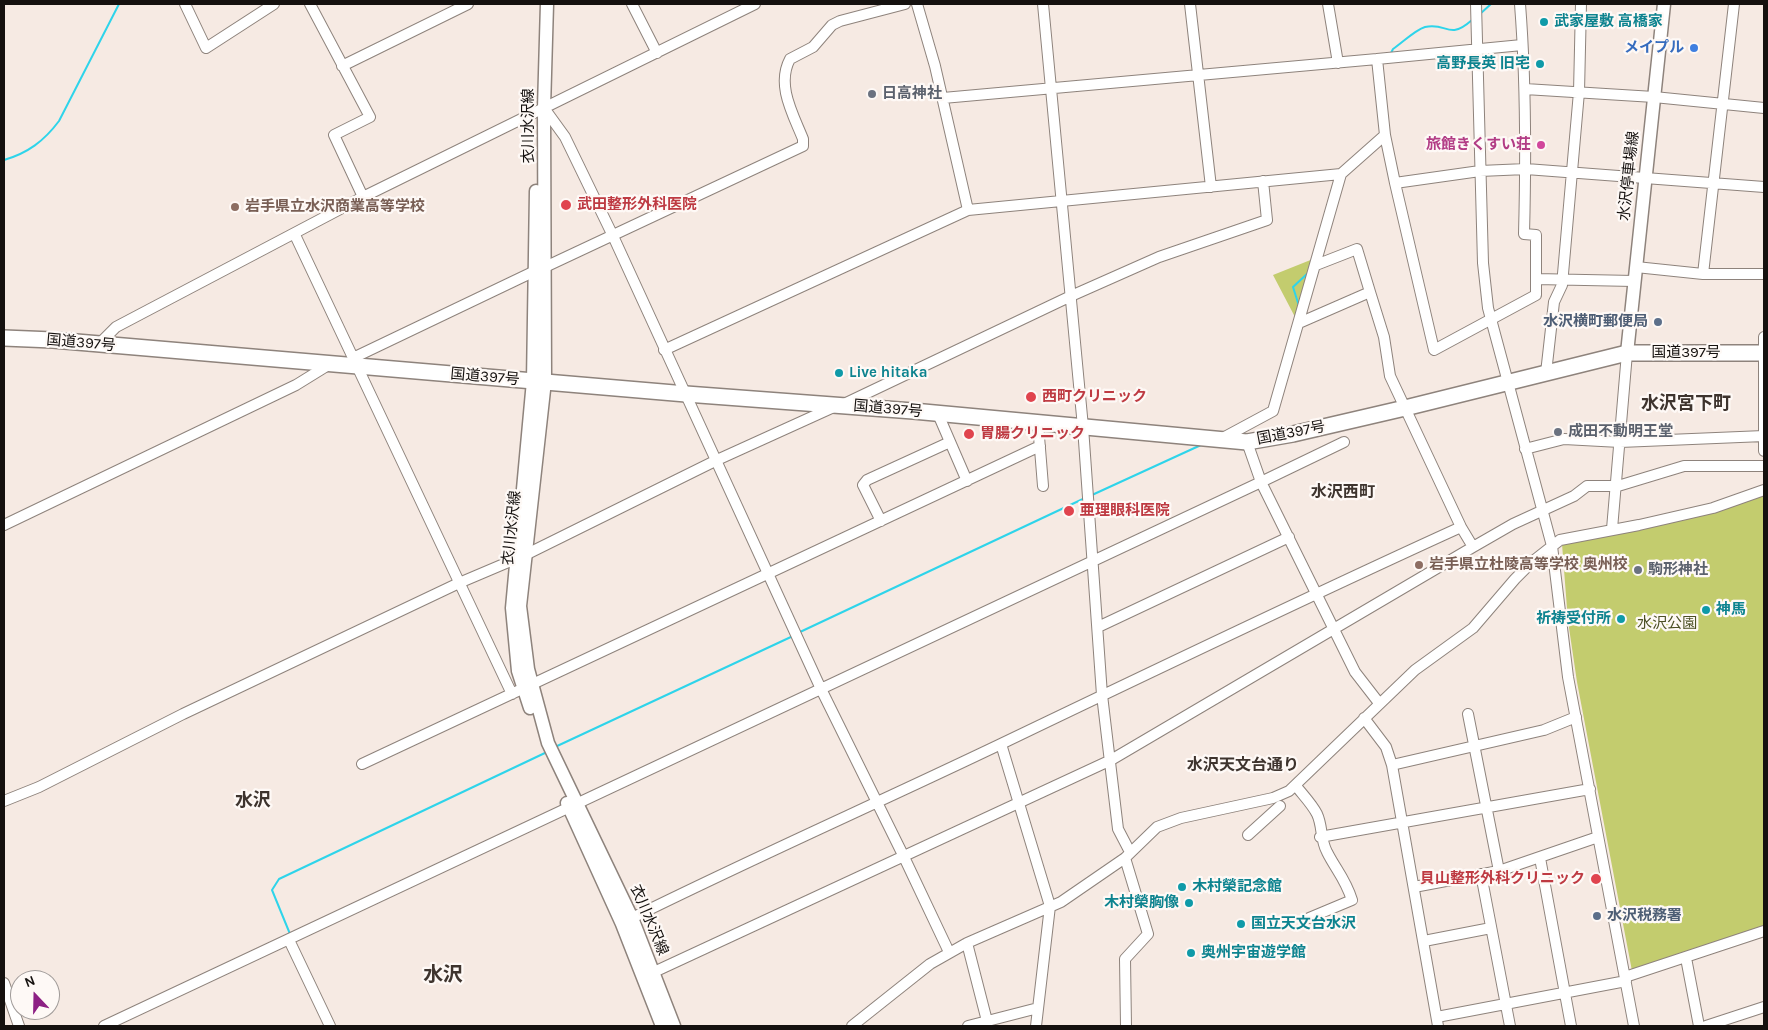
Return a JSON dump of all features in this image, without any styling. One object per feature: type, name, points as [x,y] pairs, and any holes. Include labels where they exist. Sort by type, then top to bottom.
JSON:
[{"type":"highway","name":"国道397号","points":[[4,338],[99,344],[331,364],[356,362],[539,381],[1246,442],[1293,434],[1405,408],[1628,352],[1764,353]]},
{"type":"main road","name":"衣川水沢線","points":[[540,4],[539,381],[520,557],[512,608],[518,671],[543,751],[632,918],[674,1026]]},
{"type":"main road","name":"衣川水沢線","points":[[541,110],[547,4]]},
{"type":"main road","name":"水沢停車場線","points":[[1628,352],[1664,4]]},
{"type":"main road","name":"衣川水沢線","points":[[573,805],[662,1026]]},
{"type":"street","points":[[185,4],[206,48],[274,4]]},
{"type":"street","points":[[310,4],[370,117],[334,135],[363,197]]},
{"type":"street","points":[[342,66],[468,4]]},
{"type":"street","points":[[632,4],[657,53]]},
{"type":"street","points":[[99,344],[116,327],[363,197],[755,4]]},
{"type":"street","points":[[356,362],[540,269],[803,146],[803,139],[785,91],[784,76],[790,59],[813,47],[832,25],[905,4]]},
{"type":"street","points":[[917,4],[943,98],[968,210]]},
{"type":"street","points":[[1043,4],[1083,427],[1102,695],[1118,829],[1127,855],[1148,934],[1125,959],[1126,1026]]},
{"type":"street","points":[[1190,4],[1211,187]]},
{"type":"street","points":[[1328,4],[1338,63]]},
{"type":"street","points":[[1476,4],[1485,290],[1491,321],[1552,546],[1568,677],[1634,1026]]},
{"type":"street","points":[[1377,59],[1385,135],[1434,350],[1536,296],[1536,235],[1524,234],[1526,169],[1520,4]]},
{"type":"street","points":[[1546,373],[1554,302],[1563,279],[1579,92],[1581,4]]},
{"type":"street","points":[[1703,274],[1734,4]]},
{"type":"street","points":[[943,98],[1522,45]]},
{"type":"street","points":[[1524,88],[1654,97],[1764,108]]},
{"type":"street","points":[[541,110],[565,136],[717,460],[821,689],[949,952]]},
{"type":"street","points":[[1221,439],[1273,411],[1342,174],[1385,135]]},
{"type":"street","points":[[1395,182],[1480,171],[1526,169],[1764,187]]},
{"type":"street","points":[[664,350],[968,210],[1342,174]]},
{"type":"street","points":[[4,801],[39,787],[183,714],[459,583],[520,557],[717,460],[839,406],[1071,296],[1159,257],[1267,220],[1263,181]]},
{"type":"street","points":[[294,234],[459,583],[523,689]]},
{"type":"street","points":[[1316,264],[1357,248],[1384,337],[1390,376],[1461,527],[1473,547]]},
{"type":"street","points":[[1636,267],[1703,274],[1764,274]]},
{"type":"street","points":[[1536,279],[1634,281]]},
{"type":"street","points":[[1299,323],[1370,292]]},
{"type":"street","points":[[1764,337],[1764,451]]},
{"type":"street","points":[[1612,529],[1618,486],[1628,352]]},
{"type":"street","points":[[4,525],[296,385],[331,364]]},
{"type":"street","points":[[938,414],[967,481]]},
{"type":"street","points":[[1038,424],[1043,486]]},
{"type":"street","points":[[1526,449],[1564,438],[1620,442],[1764,436]]},
{"type":"street","points":[[881,521],[863,484],[866,480],[950,442]]},
{"type":"street","points":[[1246,442],[1261,482],[1355,672],[1379,703]]},
{"type":"street","points":[[104,1026],[1344,442]]},
{"type":"street","points":[[362,764],[1040,446]]},
{"type":"street","points":[[654,972],[904,857],[1019,800],[1111,760],[1473,547],[1542,510],[1574,496],[1587,486],[1618,486],[1684,466],[1764,466]]},
{"type":"street","points":[[852,1026],[930,964],[949,952],[1061,902],[1127,855],[1157,827],[1166,822],[1273,798],[1296,786],[1415,670],[1473,628],[1515,579],[1560,540],[1713,508],[1764,490]]},
{"type":"street","points":[[632,918],[759,855],[1001,744],[1317,592],[1461,527]]},
{"type":"street","points":[[1098,627],[1289,537]]},
{"type":"street","points":[[1468,714],[1499,871]]},
{"type":"street","points":[[1392,765],[1544,730],[1576,717]]},
{"type":"street","points":[[1364,718],[1386,747],[1392,765],[1437,1021],[1506,1004],[1626,979],[1764,931]]},
{"type":"street","points":[[1001,744],[1050,906],[1036,1026]]},
{"type":"street","points":[[1296,786],[1317,814],[1321,830],[1320,837],[1327,853],[1346,881],[1352,900],[1309,918]]},
{"type":"street","points":[[1320,837],[1590,789]]},
{"type":"street","points":[[1248,835],[1280,806]]},
{"type":"street","points":[[1414,887],[1499,871],[1598,837]]},
{"type":"street","points":[[1540,858],[1571,1026]]},
{"type":"street","points":[[1482,874],[1510,1026]]},
{"type":"street","points":[[1424,941],[1492,928]]},
{"type":"street","points":[[289,940],[330,1026]]},
{"type":"street","points":[[967,943],[991,1022]]},
{"type":"street","points":[[1686,958],[1699,1026]]},
{"type":"street","points":[[4,983],[18,1026]]},
{"type":"street","points":[[968,1026],[991,1022],[1038,1008]]},
{"type":"street","points":[[1706,1026],[1764,1008]]},
{"type":"green space","points":[[1313,259],[1295,317],[1273,275]]},
{"type":"green space","name":"水沢公園","points":[[1764,494],[1764,927],[1632,971],[1577,682],[1568,621],[1562,544]]},
{"type":"waterway","points":[[4,160],[28,150],[47,135],[59,121],[119,4]]},
{"type":"waterway","points":[[1480,14],[1491,4]]},
{"type":"waterway","points":[[1391,53],[1393,49],[1425,27],[1433,26],[1453,30],[1464,26],[1472,20]]},
{"type":"waterway","points":[[1299,306],[1293,287],[1308,273]]},
{"type":"waterway","points":[[1092,495],[1201,445]]},
{"type":"waterway","points":[[800,632],[1085,498]]},
{"type":"waterway","points":[[555,747],[793,636]]},
{"type":"waterway","points":[[290,934],[272,890],[279,879],[547,752]]},
{"type":"place","name":"武家屋敷 高橋家","points":[[1544,22]]},
{"type":"place","name":"メイプル","points":[[1694,48]]},
{"type":"place","name":"高野長英 旧宅","points":[[1540,64]]},
{"type":"place","name":"日高神社","points":[[872,94]]},
{"type":"place","name":"旅館きくすい荘","points":[[1541,145]]},
{"type":"place","name":"武田整形外科医院","points":[[566,205]]},
{"type":"place","name":"岩手県立水沢商業高等学校","points":[[235,207]]},
{"type":"place","name":"水沢横町郵便局","points":[[1658,322]]},
{"type":"place","name":"Live hitaka","points":[[839,373]]},
{"type":"place","name":"西町クリニック","points":[[1031,397]]},
{"type":"place","name":"成田不動明王堂","points":[[1558,432]]},
{"type":"place","name":"胃腸クリニック","points":[[969,434]]},
{"type":"place","name":"亜理眼科医院","points":[[1069,511]]},
{"type":"place","name":"岩手県立杜陵高等学校 奥州校","points":[[1419,565]]},
{"type":"place","name":"駒形神社","points":[[1638,570]]},
{"type":"place","name":"神馬","points":[[1706,610]]},
{"type":"place","name":"祈祷受付所","points":[[1621,619]]},
{"type":"place","name":"貝山整形外科クリニック","points":[[1596,879]]},
{"type":"place","name":"木村榮記念館","points":[[1182,887]]},
{"type":"place","name":"木村榮胸像","points":[[1189,903]]},
{"type":"place","name":"水沢税務署","points":[[1597,916]]},
{"type":"place","name":"国立天文台水沢","points":[[1241,924]]},
{"type":"place","name":"奥州宇宙遊学館","points":[[1191,953]]},
{"type":"district","name":"水沢宮下町","points":[[1686,404]]},
{"type":"district","name":"水沢西町","points":[[1343,492]]},
{"type":"district","name":"水沢天文台通り","points":[[1243,765]]},
{"type":"district","name":"水沢","points":[[253,801]]},
{"type":"district","name":"水沢","points":[[443,975]]}]
